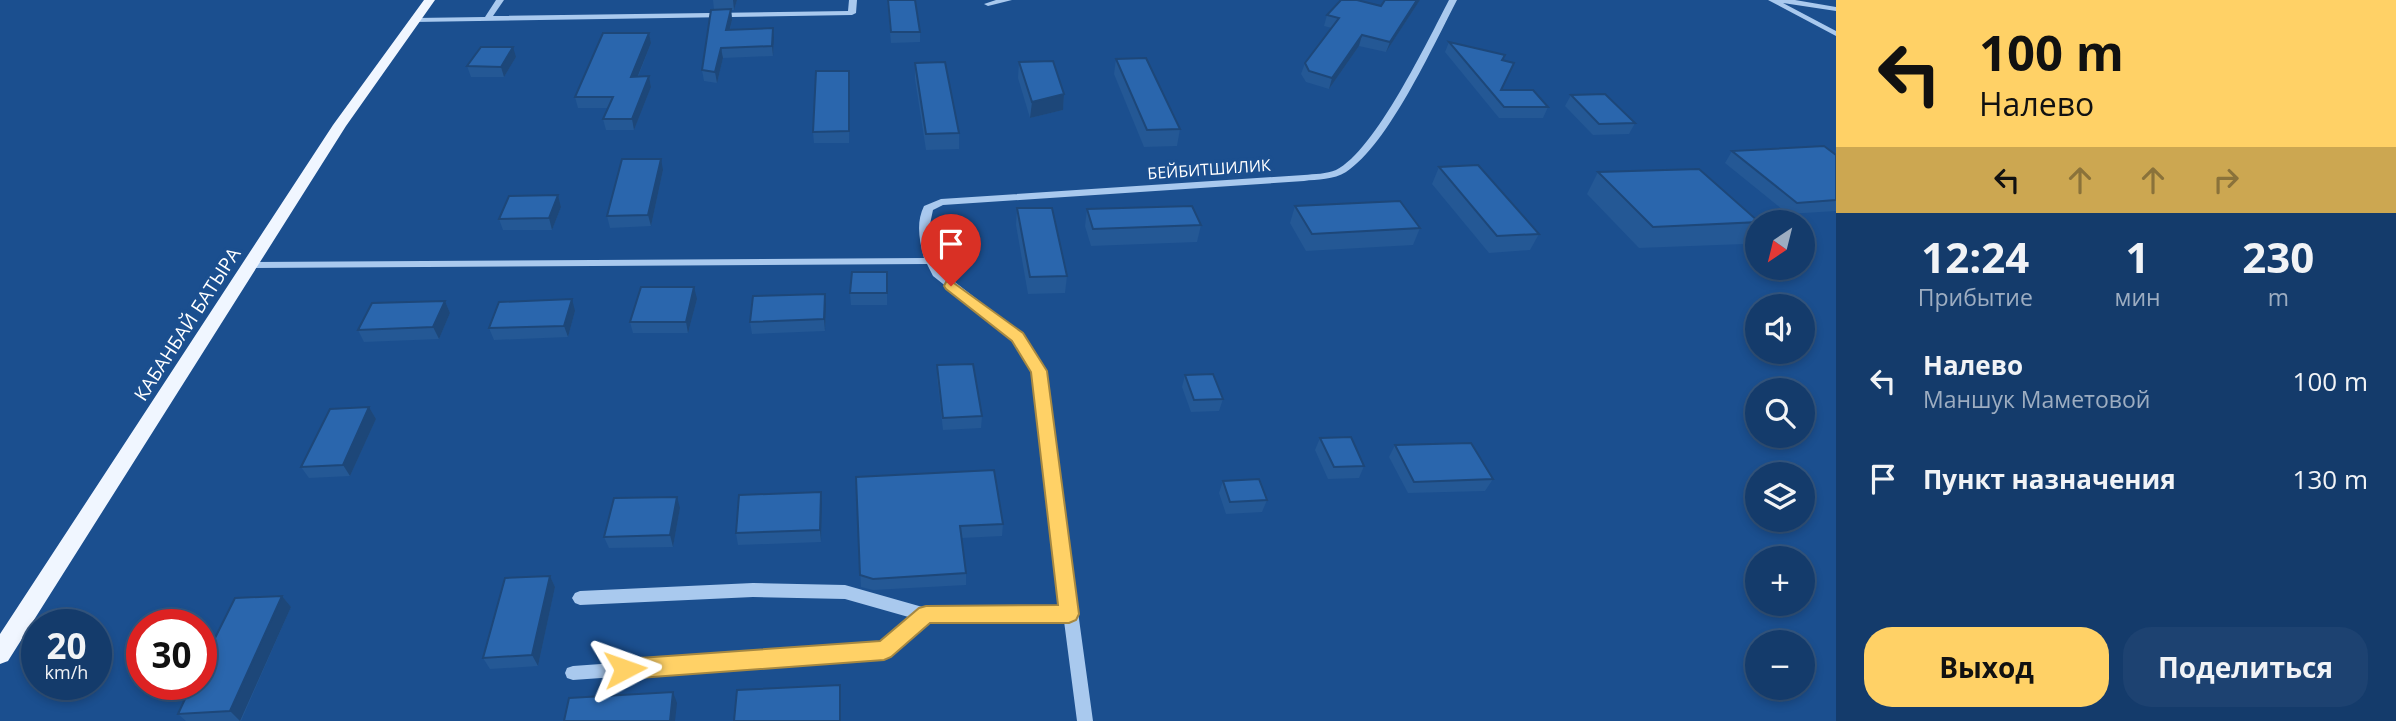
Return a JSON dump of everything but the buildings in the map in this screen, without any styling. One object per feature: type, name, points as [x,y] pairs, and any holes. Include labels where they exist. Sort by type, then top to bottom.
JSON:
[{"type":"main road","name":"КАБАНБАЙ БАТЫРА","points":[[0,654],[340,125],[430,0]]},
{"type":"street","points":[[487,19],[500,0]]},
{"type":"street","points":[[415,20],[852,13],[853,0]]},
{"type":"street","points":[[988,4],[1008,0]]},
{"type":"street","name":"БЕЙБИТШИЛИК","points":[[929,261],[925,216],[928,208],[941,202],[1304,178],[1340,172],[1365,150],[1420,62],[1453,0]]},
{"type":"street","points":[[1772,0],[1836,34]]},
{"type":"street","points":[[1778,0],[1836,9]]},
{"type":"street","points":[[250,265],[929,261],[937,274],[1018,337],[1039,371],[1085,721]]},
{"type":"street","points":[[580,598],[753,590],[845,592],[926,615],[1069,614]]},
{"type":"street","points":[[573,673],[884,650],[926,615]]},
{"type":"route","points":[[625,669],[884,650],[926,615],[1069,614],[1039,371],[1018,337],[951,286]]}]
